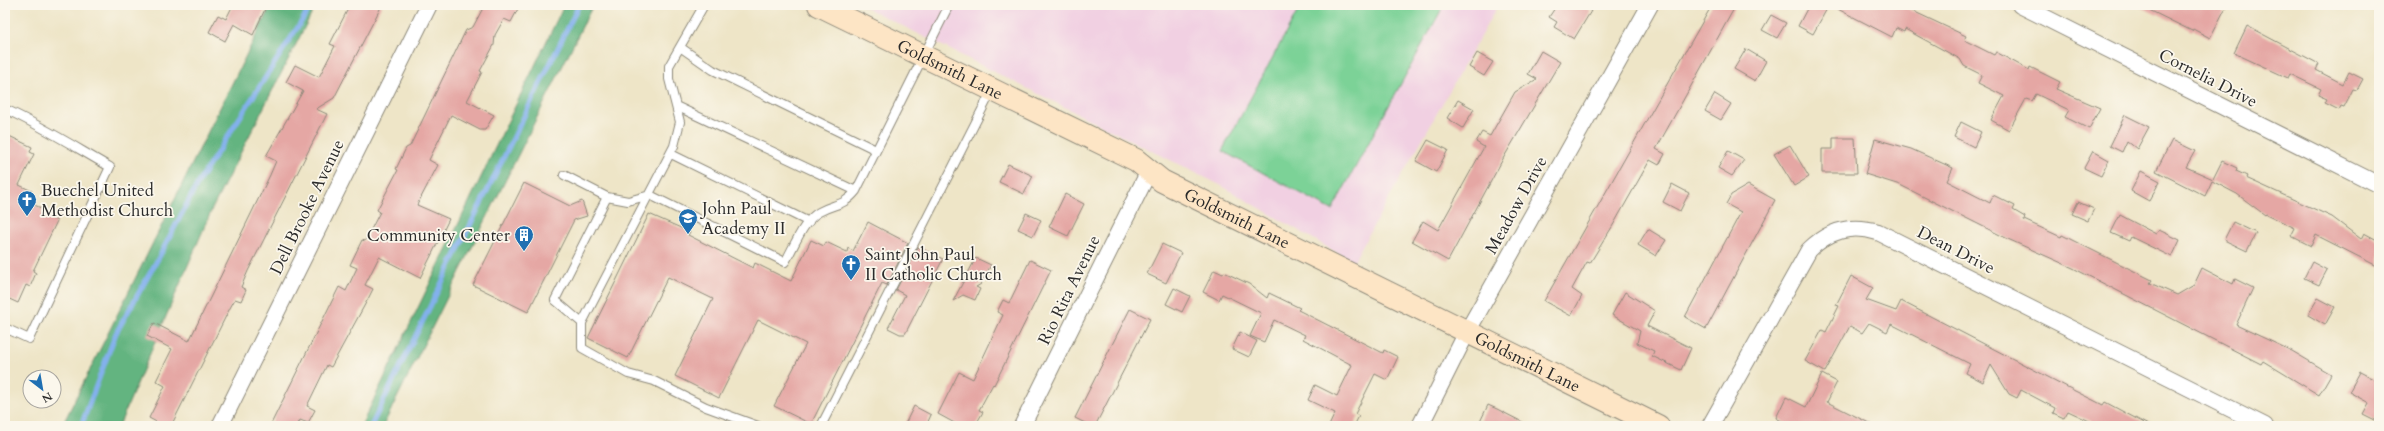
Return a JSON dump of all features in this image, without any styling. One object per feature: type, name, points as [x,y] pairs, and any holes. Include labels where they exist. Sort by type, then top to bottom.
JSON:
[{"type":"street","name":"Dell Brooke Avenue","points":[[220,426],[429,5]]},
{"type":"street","name":"Goldsmith Lane","points":[[819,5],[1136,160],[1162,181],[1658,426]]},
{"type":"street","name":"Meadow Drive","points":[[1420,426],[1467,332],[1650,5]]},
{"type":"street","name":"Cornelia Drive","points":[[2020,5],[2379,184]]},
{"type":"street","name":"Rio Rita Avenue","points":[[1022,426],[1149,171]]},
{"type":"street","name":"Dean Drive","points":[[1710,426],[1808,250],[1832,232],[1855,228],[1878,232],[2265,426]]},
{"type":"lane","points":[[704,5],[669,66],[669,79],[680,122],[671,154],[582,323],[582,348],[628,374],[654,381],[706,407],[758,426]]},
{"type":"lane","points":[[564,175],[607,197],[628,201],[650,195],[785,262],[809,222],[818,213],[848,201],[856,191],[949,5]]},
{"type":"lane","points":[[680,47],[713,70],[876,150]]},
{"type":"lane","points":[[821,426],[992,90]]},
{"type":"lane","points":[[676,106],[856,191]]},
{"type":"lane","points":[[5,109],[39,124],[52,135],[110,167],[29,339],[5,328]]},
{"type":"lane","points":[[671,154],[809,222]]},
{"type":"lane","points":[[582,323],[555,300],[607,197]]},
{"type":"shaded area","points":[[861,5],[1498,5],[1353,262],[1222,186]]},
{"type":"green space","points":[[271,5],[316,5],[213,207],[119,426],[62,426]]},
{"type":"green space","points":[[564,5],[593,5],[383,426],[361,426]]},
{"type":"green space","points":[[1301,5],[1444,5],[1332,210],[1222,151]]},
{"type":"building","points":[[233,5],[267,5],[253,35],[234,24],[225,41],[209,32],[218,15],[226,19]]},
{"type":"building","points":[[350,5],[382,5],[334,98],[316,109],[327,114],[248,271],[241,287],[246,290],[241,301],[235,299],[171,426],[164,426],[149,418],[165,386],[156,381],[172,349],[147,336],[154,323],[189,341],[276,161],[266,156],[303,91],[286,82],[295,65],[319,77],[335,46],[330,44]]},
{"type":"building","points":[[478,5],[520,5],[511,22],[504,19],[495,35],[494,45],[480,71],[482,72],[467,101],[494,115],[485,130],[480,130],[451,115],[429,160],[438,165],[417,205],[449,219],[431,256],[420,278],[379,257],[365,285],[373,289],[331,367],[327,365],[307,406],[315,410],[308,423],[300,420],[297,426],[270,426],[339,287],[346,291],[357,268],[350,265],[362,240],[365,241],[380,212],[377,210],[398,170],[396,169],[406,148],[410,146],[466,30],[473,27],[483,8]]},
{"type":"building","points":[[1557,5],[1581,5],[1591,11],[1574,39],[1554,27],[1557,22],[1549,17]]},
{"type":"building","points":[[1712,5],[1736,5],[1656,149],[1665,154],[1659,165],[1650,160],[1612,227],[1590,263],[1587,262],[1572,289],[1582,296],[1571,316],[1544,301]]},
{"type":"building","points":[[1809,5],[1829,5],[1813,34],[1798,26]]},
{"type":"building","points":[[1830,5],[1900,5],[1966,36],[1964,40],[1994,55],[1996,52],[2029,70],[2030,67],[2060,82],[2056,89],[2100,108],[2089,129],[2065,117],[2069,110],[2036,94],[2032,101],[2026,99],[2009,130],[1991,120],[2004,96],[1978,83],[1982,75],[1964,66],[1960,59],[1905,29],[1904,32],[1896,28],[1892,37]]},
{"type":"building","points":[[2139,5],[2227,5],[2210,38],[2193,29],[2192,31]]},
{"type":"building","points":[[1771,15],[1786,23],[1777,38],[1762,30]]},
{"type":"building","points":[[2247,26],[2319,64],[2316,70],[2343,84],[2349,72],[2363,79],[2357,90],[2353,89],[2344,107],[2341,106],[2339,110],[2325,103],[2327,99],[2318,95],[2321,89],[2290,74],[2288,78],[2234,53]]},
{"type":"building","points":[[1746,49],[1766,61],[1755,81],[1734,69]]},
{"type":"building","points":[[1541,51],[1560,62],[1504,157],[1448,261],[1412,241],[1423,221],[1438,230],[1484,147],[1476,142],[1482,132],[1490,136],[1515,92],[1537,79],[1528,74]]},
{"type":"building","points":[[1477,53],[1493,62],[1484,76],[1469,67]]},
{"type":"building","points":[[1715,94],[1731,104],[1721,120],[1705,111]]},
{"type":"building","points":[[1458,100],[1474,109],[1463,128],[1447,118]]},
{"type":"building","points":[[2125,115],[2149,127],[2137,149],[2127,141],[2122,152],[2110,146]]},
{"type":"building","points":[[1961,122],[1981,132],[1974,147],[1954,137]]},
{"type":"building","name":"Buechel United Methodist Church","points":[[5,134],[32,147],[30,152],[34,154],[19,185],[32,191],[26,201],[43,209],[41,213],[57,221],[33,271],[36,273],[30,287],[26,285],[18,303],[5,297]]},
{"type":"building","points":[[1833,138],[1855,138],[1857,173],[1822,173],[1822,149],[1833,149]]},
{"type":"building","points":[[1875,139],[1911,149],[1953,168],[1947,181],[1990,203],[1993,195],[2015,206],[2013,210],[2025,217],[2024,220],[2061,237],[2062,235],[2152,280],[2150,283],[2177,295],[2194,285],[2202,268],[2233,284],[2235,279],[2253,288],[2236,325],[2292,351],[2331,374],[2319,395],[2263,361],[2261,364],[2073,268],[2010,240],[1900,185],[1865,174]]},
{"type":"building","points":[[1428,140],[1448,150],[1436,172],[1416,161]]},
{"type":"building","points":[[2172,140],[2195,151],[2186,167],[2213,179],[2222,161],[2237,168],[2236,171],[2247,176],[2246,178],[2332,217],[2361,239],[2364,233],[2379,241],[2379,267],[2316,235],[2311,246],[2291,236],[2295,228],[2266,214],[2265,215],[2237,194],[2212,181],[2205,196],[2156,171]]},
{"type":"building","points":[[1790,145],[1809,177],[1794,186],[1774,154]]},
{"type":"building","points":[[1728,151],[1744,160],[1732,176],[1718,168]]},
{"type":"building","points":[[2093,151],[2109,160],[2101,176],[2084,168]]},
{"type":"building","points":[[1008,164],[1033,176],[1024,194],[999,182]]},
{"type":"building","points":[[2141,171],[2160,181],[2149,201],[2131,191]]},
{"type":"building","name":"Community Center","points":[[524,183],[570,206],[582,201],[587,216],[574,220],[528,312],[473,285]]},
{"type":"building","points":[[1672,184],[1689,193],[1680,211],[1663,202]]},
{"type":"building","points":[[1748,185],[1775,200],[1706,329],[1685,317],[1741,212],[1726,204],[1731,195]]},
{"type":"building","points":[[1065,194],[1084,204],[1068,236],[1049,227]]},
{"type":"building","points":[[2078,202],[2094,209],[2088,221],[2072,214]]},
{"type":"building","points":[[1026,213],[1041,220],[1033,236],[1018,229]]},
{"type":"building","points":[[649,214],[690,232],[688,235],[753,268],[755,263],[791,281],[811,240],[824,246],[826,242],[847,252],[848,248],[853,251],[868,222],[908,243],[887,285],[882,283],[811,424],[774,406],[806,344],[758,320],[719,398],[675,376],[713,299],[668,277],[628,358],[588,338]]},
{"type":"building","points":[[2120,215],[2156,234],[2159,230],[2180,240],[2172,257],[2131,237],[2129,241],[2111,233]]},
{"type":"building","points":[[2233,222],[2256,233],[2247,251],[2224,240]]},
{"type":"building","points":[[1648,229],[1666,240],[1656,256],[1638,245]]},
{"type":"building","points":[[1162,244],[1181,253],[1166,283],[1147,274]]},
{"type":"building","points":[[918,247],[943,259],[905,334],[900,334],[888,328],[905,295],[896,290]]},
{"type":"building","points":[[976,258],[991,265],[981,284],[976,287],[980,289],[975,300],[963,295],[953,301]]},
{"type":"building","points":[[1030,260],[1051,270],[994,385],[993,384],[979,410],[983,412],[975,426],[960,426],[938,414],[959,372],[973,379],[1003,315],[997,312],[1003,300],[1009,303]]},
{"type":"building","points":[[2312,262],[2327,270],[2319,285],[2304,278]]},
{"type":"building","points":[[1214,270],[1223,274],[1224,272],[1249,284],[1267,298],[1269,293],[1300,308],[1298,310],[1383,353],[1384,350],[1398,357],[1387,380],[1375,374],[1355,414],[1359,416],[1354,426],[1329,426],[1335,413],[1308,400],[1315,385],[1337,396],[1352,365],[1303,339],[1305,335],[1274,320],[1264,342],[1250,336],[1261,313],[1222,294],[1219,300],[1203,292]]},
{"type":"building","points":[[1851,276],[1873,288],[1866,300],[1896,311],[1901,301],[2075,391],[2103,405],[2105,402],[2150,426],[2100,426],[2068,411],[2064,418],[2053,413],[2055,408],[2021,390],[2017,398],[2009,394],[1991,365],[1983,382],[1966,373],[1970,364],[1891,324],[1887,332],[1869,323],[1862,333],[1850,326],[1825,372],[1805,361],[1822,330],[1826,332],[1839,306],[1836,305]]},
{"type":"building","points":[[1174,288],[1190,296],[1182,312],[1166,304]]},
{"type":"building","points":[[1625,292],[1655,311],[1647,326],[1691,348],[1681,370],[1652,356],[1654,351],[1637,343],[1640,331],[1612,315]]},
{"type":"building","points":[[2318,298],[2335,307],[2325,325],[2308,315]]},
{"type":"building","points":[[1130,309],[1150,319],[1095,426],[1091,426],[1075,418]]},
{"type":"building","points":[[1240,332],[1257,341],[1249,357],[1232,349]]},
{"type":"building","points":[[2360,372],[2379,382],[2379,422],[2363,414],[2369,403],[2349,392]]},
{"type":"building","points":[[1822,374],[1837,382],[1827,402],[1875,426],[1791,426],[1776,418],[1786,397],[1806,407]]},
{"type":"building","points":[[1488,405],[1497,409],[1530,426],[1478,426]]},
{"type":"building","points":[[914,406],[931,415],[926,426],[904,426]]},
{"type":"waterway","points":[[81,426],[116,333],[159,257],[199,181],[312,5]]},
{"type":"waterway","points":[[371,426],[579,5]]},
{"type":"place","name":"Buechel United Methodist Church","points":[[27,217]]},
{"type":"place","name":"John Paul Academy II","points":[[688,235]]},
{"type":"place","name":"Community Center","points":[[524,252]]},
{"type":"place","name":"Saint John Paul II Catholic Church","points":[[851,281]]}]
